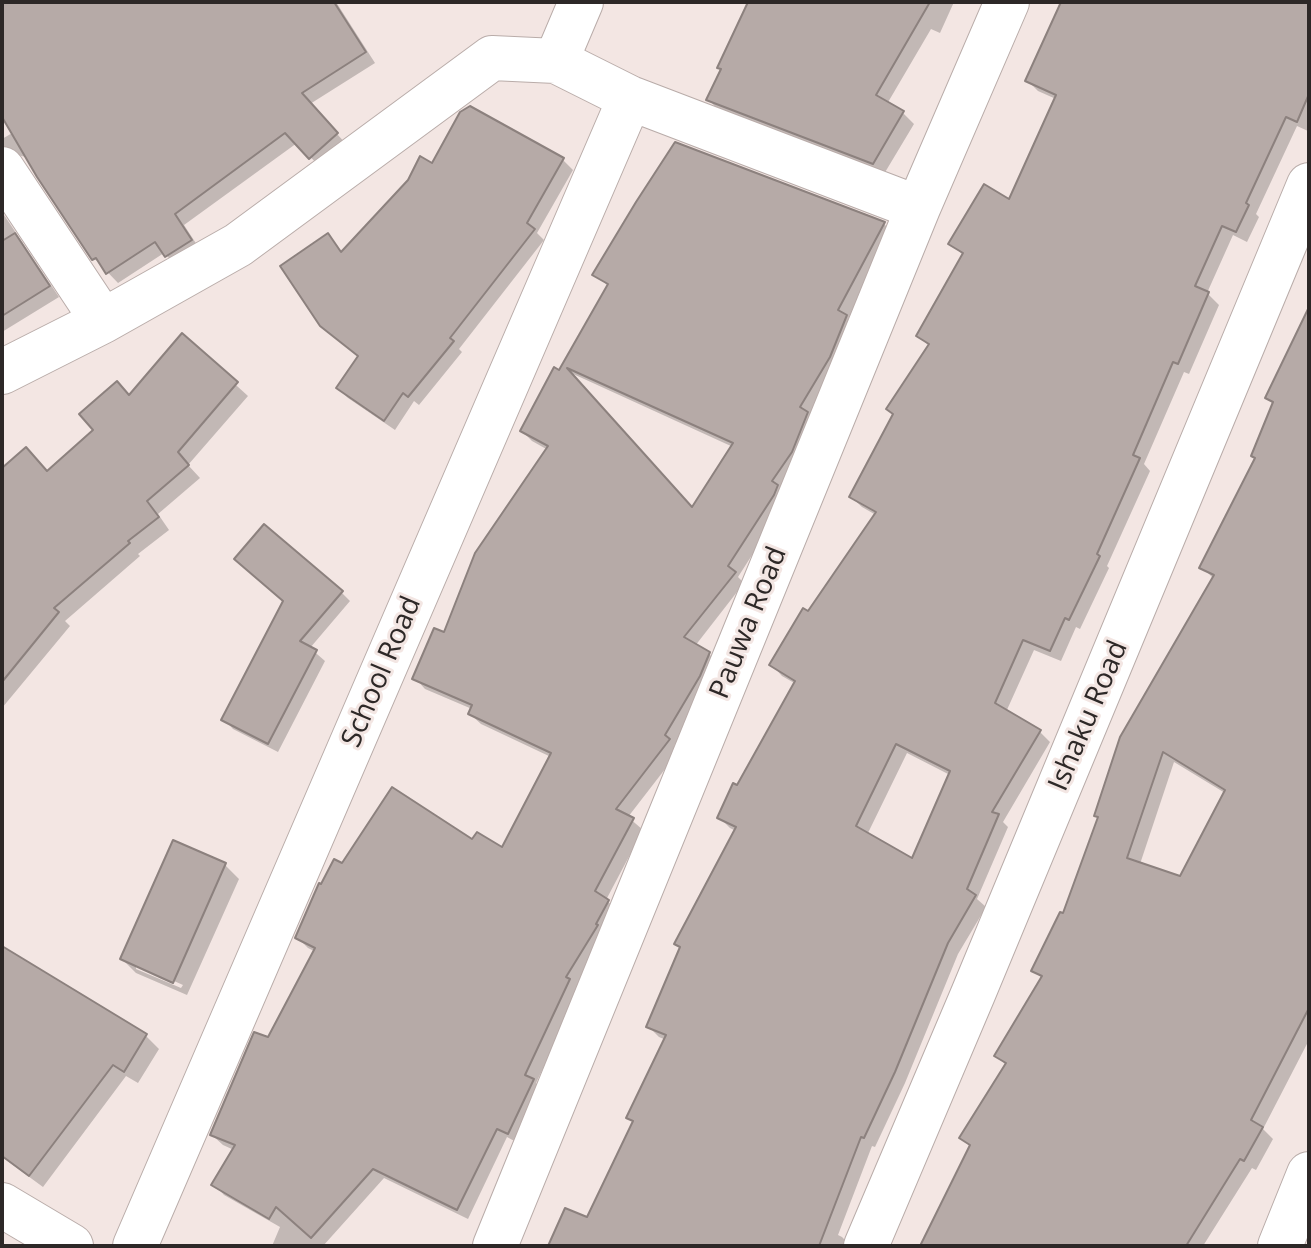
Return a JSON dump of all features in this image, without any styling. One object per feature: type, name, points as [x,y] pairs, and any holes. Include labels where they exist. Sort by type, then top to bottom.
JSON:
[{"type":"street","points":[[556,61],[581,2]]},
{"type":"street","name":"Pauwa Road","points":[[495,1246],[918,208],[1007,2]]},
{"type":"street","points":[[2,372],[103,321],[238,245],[492,58],[556,61],[630,98],[918,208]]},
{"type":"street","name":"School Road","points":[[135,1246],[630,98]]},
{"type":"street","points":[[2,169],[103,321]]},
{"type":"street","name":"Ishaku Road","points":[[866,1246],[986,965],[1309,185]]},
{"type":"street","points":[[1280,1246],[1309,1174]]},
{"type":"street","points":[[2,1205],[71,1246]]},
{"type":"building","points":[[2,2],[334,2],[366,52],[302,93],[338,133],[309,159],[285,133],[175,214],[192,240],[165,257],[155,242],[106,274],[96,258],[92,260],[37,177],[2,117]]},
{"type":"building","points":[[748,2],[930,2],[876,95],[904,111],[873,164],[706,100],[721,69],[717,68]]},
{"type":"building","points":[[1061,2],[1309,2],[1309,94],[1297,122],[1286,117],[1236,232],[1222,226],[1195,286],[1209,292],[1178,364],[1173,362],[1133,455],[1140,458],[1097,554],[1100,556],[1069,620],[1065,618],[1050,651],[1023,640],[995,703],[1041,730],[992,812],[999,814],[967,889],[976,895],[948,943],[895,1072],[864,1138],[861,1137],[819,1246],[548,1246],[565,1208],[587,1217],[633,1121],[626,1118],[666,1035],[646,1027],[680,947],[674,944],[736,827],[717,818],[733,783],[737,785],[795,681],[769,665],[803,608],[808,611],[876,512],[849,497],[893,414],[886,409],[929,344],[916,336],[963,253],[948,244],[984,184],[1009,199],[1056,95],[1025,81]],"holes":[[[896,744],[950,771],[912,858],[856,826]]]},
{"type":"building","points":[[470,106],[564,158],[527,223],[535,229],[450,338],[454,341],[408,397],[403,393],[384,421],[336,388],[358,356],[320,326],[280,266],[328,233],[341,252],[408,180],[420,156],[432,163],[460,112]]},
{"type":"building","points":[[675,142],[885,222],[838,310],[847,315],[830,357],[800,407],[808,412],[792,452],[772,481],[778,485],[774,495],[728,566],[736,572],[684,637],[710,652],[700,676],[665,735],[670,739],[616,809],[634,818],[595,891],[609,900],[598,925],[566,977],[570,979],[525,1075],[534,1079],[508,1134],[497,1129],[457,1210],[373,1169],[311,1238],[276,1207],[269,1219],[211,1185],[235,1145],[210,1135],[254,1032],[268,1037],[315,948],[295,938],[319,883],[334,859],[342,863],[392,787],[472,839],[477,832],[502,847],[551,753],[468,714],[472,705],[412,679],[434,628],[444,632],[475,553],[548,446],[520,431],[554,367],[559,370],[608,284],[592,275]],"holes":[[[567,368],[733,443],[692,507]]]},
{"type":"building","points":[[15,233],[50,286],[2,316],[2,241]]},
{"type":"building","points":[[1309,307],[1309,1008],[1251,1120],[1263,1127],[1244,1161],[1240,1159],[1186,1246],[920,1246],[970,1145],[959,1138],[1006,1063],[994,1056],[1042,976],[1031,971],[1060,912],[1063,913],[1098,817],[1094,816],[1120,737],[1214,575],[1199,568],[1255,458],[1251,456],[1273,402],[1265,398]],"holes":[[[1163,752],[1225,790],[1180,876],[1127,858]]]},
{"type":"building","points":[[182,333],[238,382],[178,452],[189,465],[147,501],[159,517],[54,608],[59,612],[2,682],[2,468],[26,447],[47,471],[93,430],[79,414],[117,381],[129,395]]},
{"type":"building","points":[[264,524],[343,591],[300,641],[317,650],[268,744],[221,720],[283,601],[234,559]]},
{"type":"building","points":[[173,840],[226,863],[173,983],[120,959]]},
{"type":"building","points":[[2,946],[147,1034],[124,1072],[113,1065],[29,1176],[2,1156]]}]
